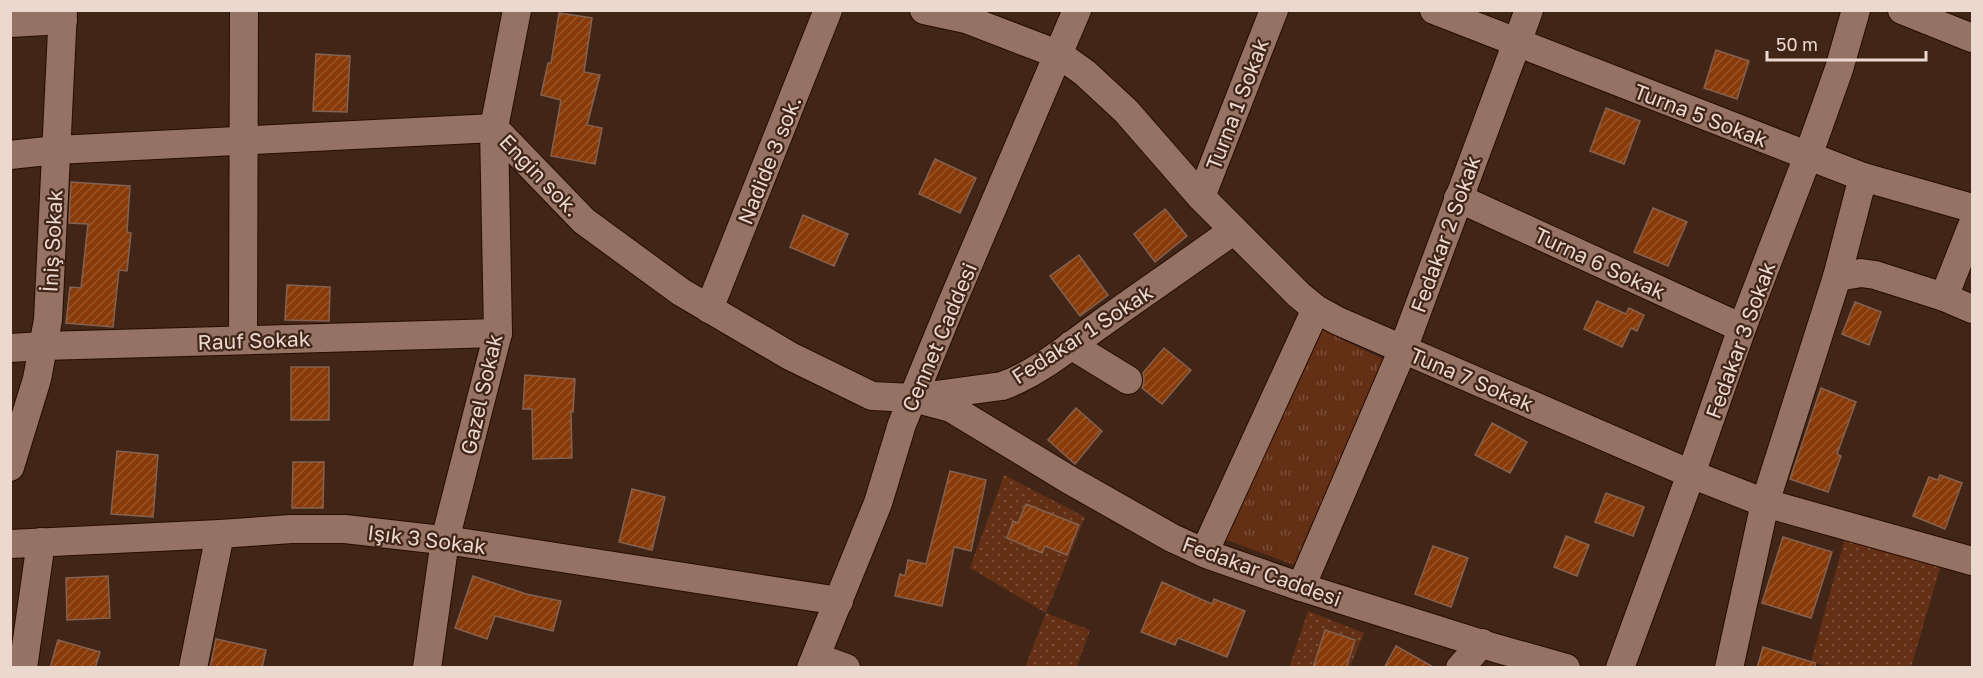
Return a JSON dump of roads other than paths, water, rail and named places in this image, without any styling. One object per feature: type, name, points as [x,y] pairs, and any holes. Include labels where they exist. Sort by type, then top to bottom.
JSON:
[{"type":"street","points":[[243,340],[244,10]]},
{"type":"street","name":"Gazel Sokak","points":[[427,668],[445,540],[498,333],[494,128],[517,10]]},
{"type":"street","name":"Nadide 3 sok.","points":[[709,309],[828,10]]},
{"type":"street","name":"Tuna 7 Sokak","points":[[924,10],[966,19],[1059,55],[1103,88],[1201,196],[1299,295],[1316,309],[1338,321],[1691,474],[1765,503],[1972,561]]},
{"type":"street","name":"Cennet Caddesi","points":[[814,662],[878,503],[902,424],[1077,10]]},
{"type":"street","name":"Turna 1 Sokak","points":[[1201,196],[1274,10]]},
{"type":"street","name":"Turna 5 Sokak","points":[[1434,10],[1863,177],[1972,208]]},
{"type":"street","name":"Fedakar 2 Sokak","points":[[1301,587],[1403,349],[1528,10]]},
{"type":"street","name":"Fedakar 3 Sokak","points":[[1620,668],[1742,328],[1808,156],[1839,69],[1856,10]]},
{"type":"street","points":[[1902,10],[1972,38]]},
{"type":"street","points":[[10,23],[63,15]]},
{"type":"street","name":"İniş Sokak","points":[[10,467],[34,391],[48,320],[63,15]]},
{"type":"street","name":"Engin sok.","points":[[10,155],[56,150],[494,128],[584,221],[681,292],[790,356],[872,396],[913,398]]},
{"type":"street","points":[[1729,668],[1765,503],[1837,277],[1863,177]]},
{"type":"street","name":"Turna 6 Sokak","points":[[1458,198],[1742,328]]},
{"type":"street","points":[[1944,297],[1972,226]]},
{"type":"street","name":"Fedakar 1 Sokak","points":[[913,398],[1002,386],[1026,375],[1234,230]]},
{"type":"street","points":[[1837,277],[1861,273],[1875,275],[1944,297],[1972,309]]},
{"type":"street","points":[[1204,553],[1316,309]]},
{"type":"street","name":"Rauf Sokak","points":[[10,348],[498,333]]},
{"type":"street","points":[[1071,345],[1128,380]]},
{"type":"street","name":"Fedakar Caddesi","points":[[913,398],[951,408],[1068,479],[1172,538],[1204,553],[1301,587],[1566,668]]},
{"type":"street","name":"Işık 3 Sokak","points":[[10,544],[291,529],[345,529],[445,540],[839,601]]},
{"type":"street","points":[[193,668],[220,534]]},
{"type":"street","points":[[23,668],[41,542]]},
{"type":"street","points":[[1460,668],[1482,644]]},
{"type":"street","points":[[814,662],[846,668]]}]
